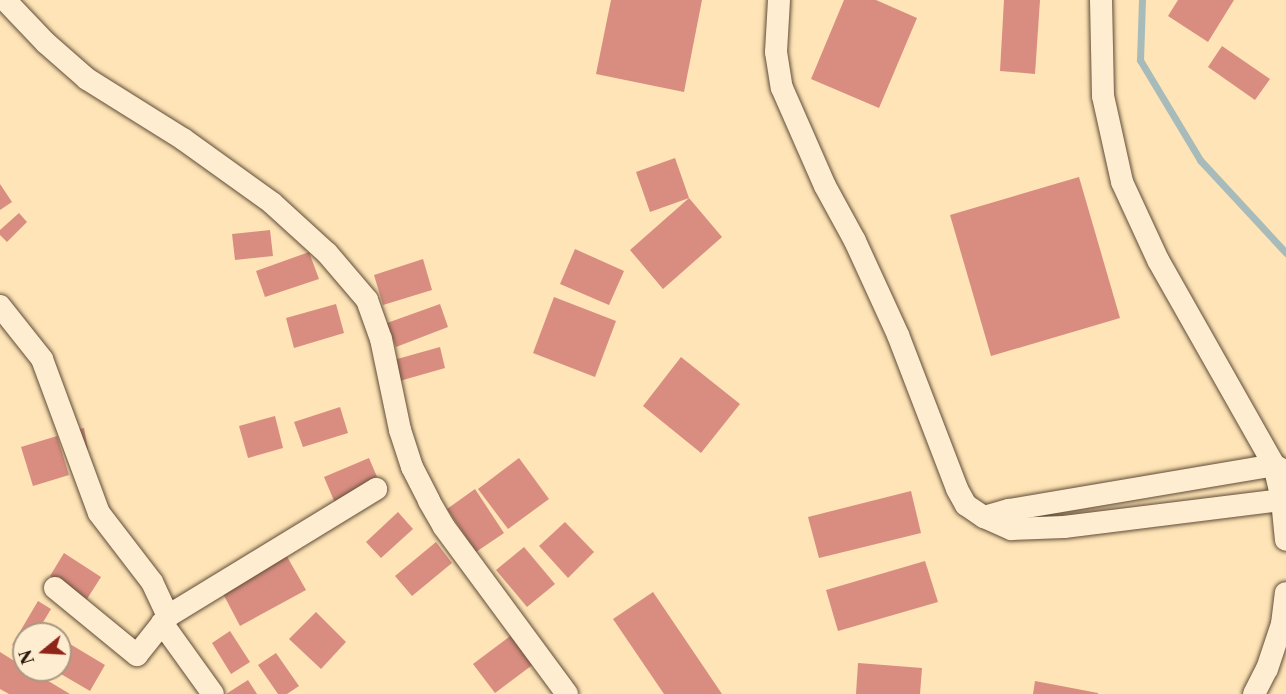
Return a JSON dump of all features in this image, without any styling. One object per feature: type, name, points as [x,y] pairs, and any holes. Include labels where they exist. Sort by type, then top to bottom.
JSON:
[{"type":"street","points":[[5,0],[46,43],[87,80],[183,139],[272,203],[327,252],[366,300],[381,339],[400,430],[412,467],[429,501],[444,527],[567,694]]},
{"type":"street","points":[[779,0],[776,52],[782,88],[812,158],[855,241],[898,335],[957,489],[966,505],[984,517],[1011,529],[1064,527],[1240,505],[1284,495]]},
{"type":"street","points":[[1101,0],[1103,96],[1122,182],[1158,260],[1280,468],[1286,540]]},
{"type":"street","points":[[0,306],[42,360],[99,513],[152,582],[165,619],[213,694]]},
{"type":"street","points":[[984,517],[1009,510],[1237,472],[1280,468]]},
{"type":"street","points":[[1237,472],[1240,505]]},
{"type":"street","points":[[55,588],[136,655],[165,619],[376,489]]},
{"type":"street","points":[[1254,694],[1267,669],[1282,624],[1286,593]]},
{"type":"building","points":[[611,0],[702,0],[684,92],[596,74]]},
{"type":"building","points":[[844,0],[876,0],[917,18],[879,108],[811,79]]},
{"type":"building","points":[[1004,0],[1040,0],[1035,74],[1000,71]]},
{"type":"building","points":[[1178,0],[1234,0],[1208,42],[1168,16]]},
{"type":"building","points":[[1222,46],[1270,79],[1255,100],[1208,67]]},
{"type":"building","points":[[675,158],[689,198],[650,212],[636,172]]},
{"type":"building","points":[[1079,177],[1120,318],[991,356],[950,215]]},
{"type":"building","points":[[0,184],[12,202],[0,210]]},
{"type":"building","points":[[689,198],[722,237],[663,289],[630,250]]},
{"type":"building","points":[[19,213],[27,222],[7,242],[0,235],[0,230]]},
{"type":"building","points":[[270,230],[273,256],[235,260],[232,234]]},
{"type":"building","points":[[575,249],[624,271],[609,305],[560,284]]},
{"type":"building","points":[[309,252],[319,279],[265,297],[256,271]]},
{"type":"building","points":[[423,259],[432,290],[383,305],[374,275]]},
{"type":"building","points":[[554,297],[616,321],[595,377],[533,353]]},
{"type":"building","points":[[336,304],[344,333],[294,348],[286,318]]},
{"type":"building","points":[[440,304],[448,327],[396,347],[387,323]]},
{"type":"building","points":[[440,347],[445,368],[396,382],[390,361]]},
{"type":"building","points":[[681,357],[740,404],[701,453],[643,406]]},
{"type":"building","points":[[340,407],[348,433],[303,447],[294,422]]},
{"type":"building","points":[[275,416],[283,448],[248,458],[239,426]]},
{"type":"building","points":[[84,428],[88,449],[78,452],[73,430]]},
{"type":"building","points":[[57,436],[69,475],[33,486],[21,447]]},
{"type":"building","points":[[369,458],[380,484],[335,503],[324,477]]},
{"type":"building","points":[[519,458],[549,499],[508,529],[478,489]]},
{"type":"building","points":[[475,489],[504,533],[476,552],[447,509]]},
{"type":"building","points":[[911,491],[921,533],[819,558],[808,517]]},
{"type":"building","points":[[398,512],[413,529],[381,558],[366,542]]},
{"type":"building","points":[[565,522],[594,552],[568,578],[539,546]]},
{"type":"building","points":[[436,542],[452,563],[412,596],[395,576]]},
{"type":"building","points":[[524,547],[555,584],[527,607],[496,570]]},
{"type":"building","points":[[64,553],[101,577],[87,599],[50,576]]},
{"type":"building","points":[[285,553],[306,590],[240,626],[220,588]]},
{"type":"building","points":[[925,561],[938,602],[838,631],[826,590]]},
{"type":"building","points":[[653,592],[722,694],[664,694],[613,619]]},
{"type":"building","points":[[38,601],[51,609],[43,622],[26,622]]},
{"type":"building","points":[[316,612],[346,642],[321,669],[289,639]]},
{"type":"building","points":[[230,631],[250,662],[231,674],[212,643]]},
{"type":"building","points":[[513,634],[535,663],[495,693],[473,664]]},
{"type":"building","points":[[72,645],[105,665],[90,691],[72,680]]},
{"type":"building","points":[[0,652],[12,660],[12,682],[50,682],[70,694],[9,694],[0,689]]},
{"type":"building","points":[[276,653],[299,686],[287,694],[278,694],[258,665]]},
{"type":"building","points":[[858,663],[922,668],[920,694],[856,694]]},
{"type":"building","points":[[248,680],[257,694],[226,694]]},
{"type":"building","points":[[1035,681],[1098,693],[1098,694],[1033,694]]},
{"type":"waterway","points":[[1142,0],[1140,60],[1200,160],[1286,253]]}]
